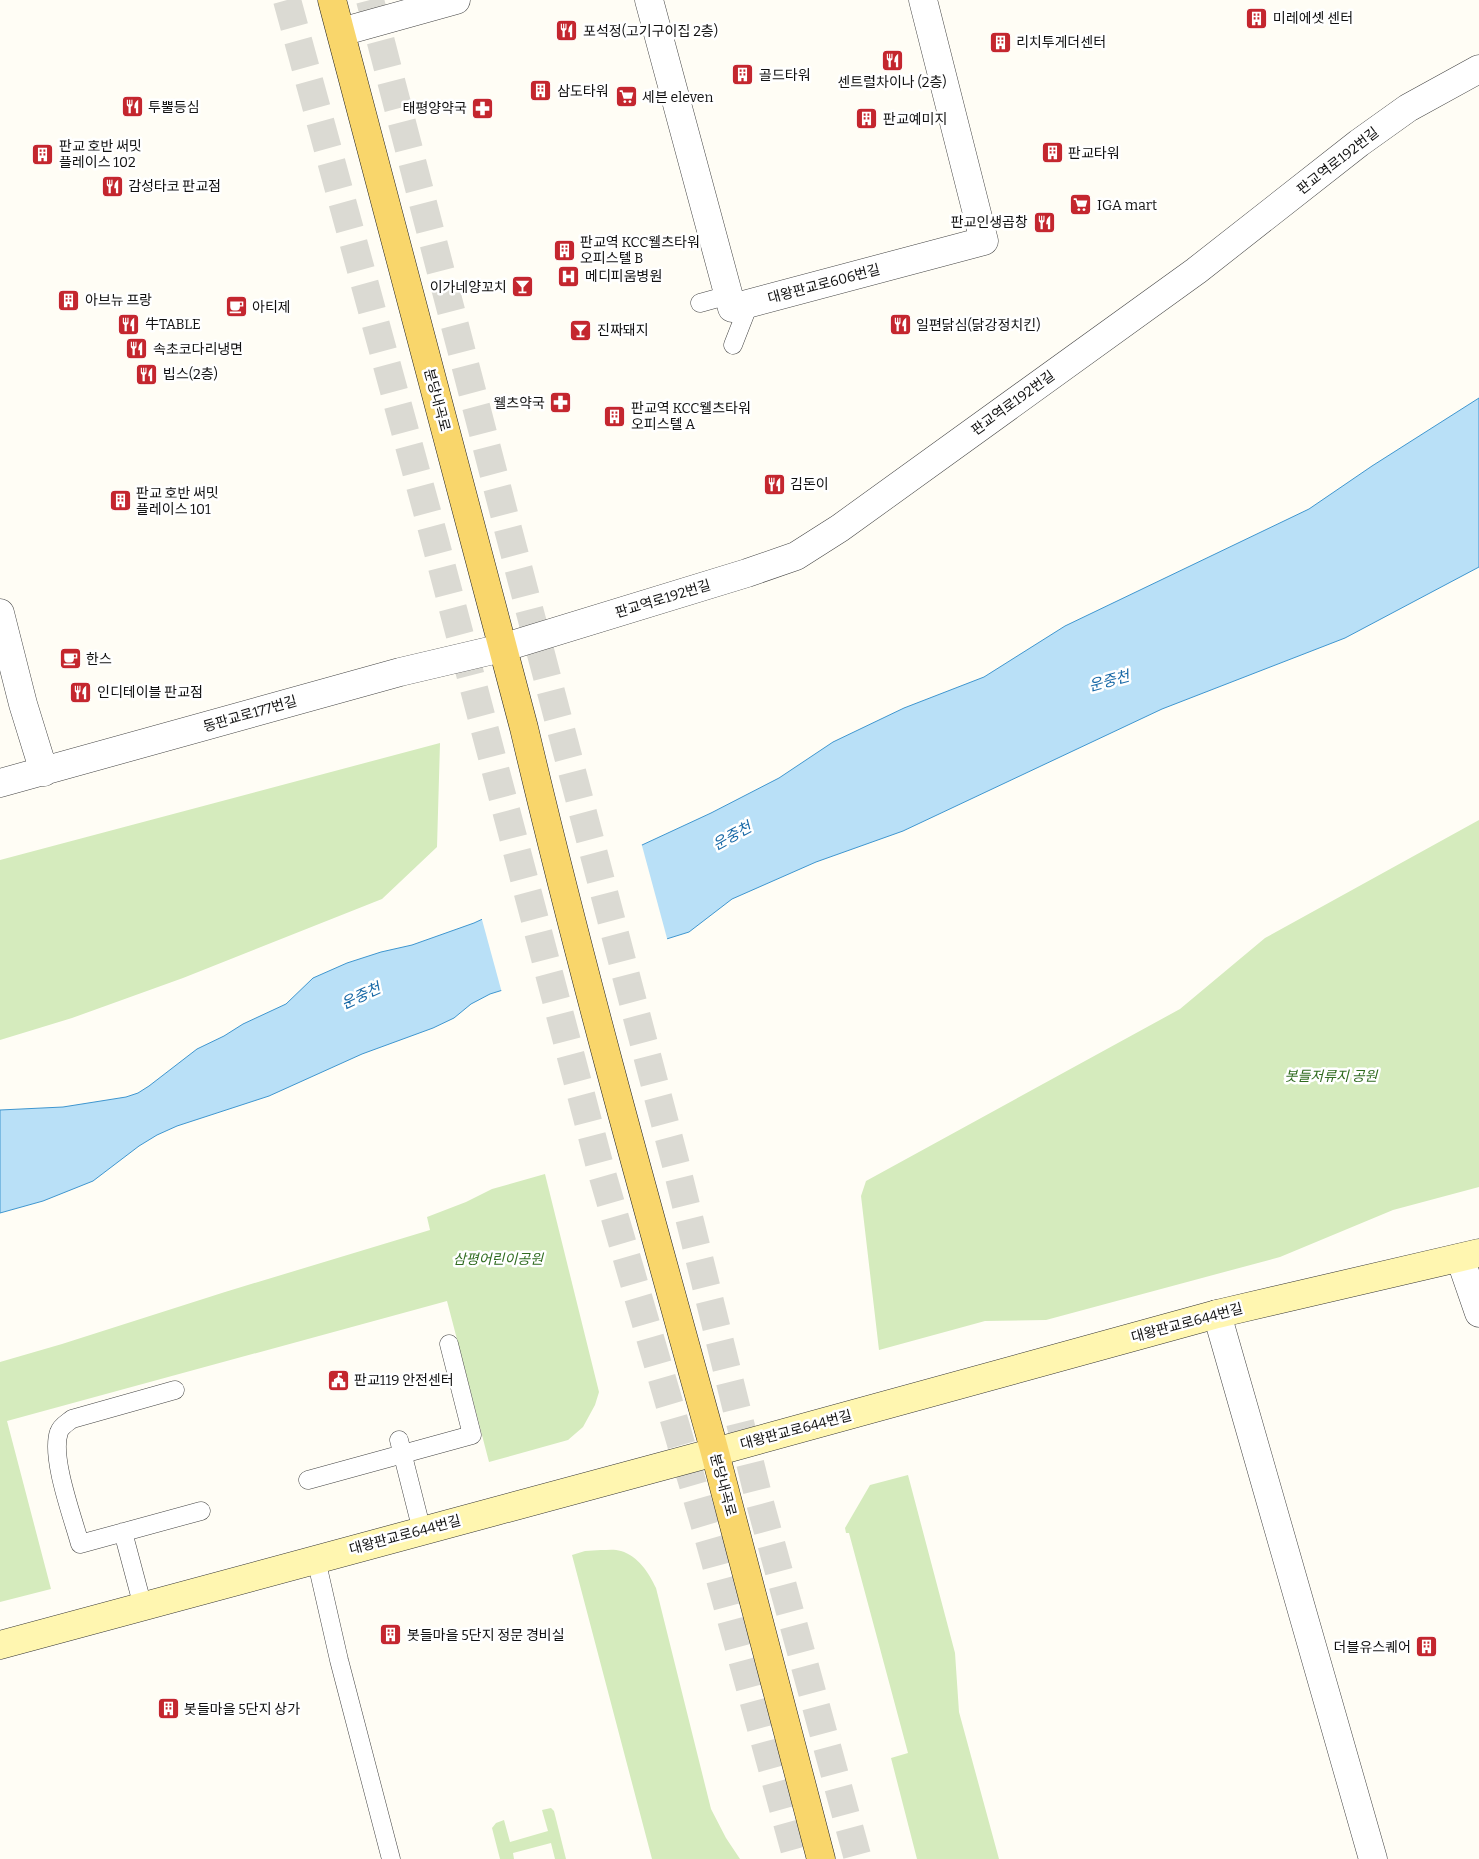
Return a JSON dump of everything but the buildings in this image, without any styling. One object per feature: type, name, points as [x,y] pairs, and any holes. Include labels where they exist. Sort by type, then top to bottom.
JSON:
[{"type":"main road","name":"분당내곡로","points":[[332,0],[524,728],[622,1111],[715,1452],[820,1859]]},
{"type":"street","points":[[341,32],[456,0]]},
{"type":"street","points":[[650,0],[739,300]]},
{"type":"street","name":"대왕판교로606번길","points":[[739,300],[984,241],[923,0]]},
{"type":"street","name":"판교역로192번길","points":[[502,648],[747,574],[796,556],[840,528],[1196,270],[1359,143],[1408,108],[1479,69]]},
{"type":"street","points":[[0,613],[23,704],[44,772]]},
{"type":"street","name":"동판교로177번길","points":[[0,783],[400,672],[502,648]]},
{"type":"street","points":[[1470,1256],[1479,1313]]},
{"type":"street","name":"대왕판교로644번길","points":[[0,1645],[1217,1314],[1470,1256]]},
{"type":"street","points":[[1217,1314],[1373,1859]]},
{"type":"lane","points":[[700,303],[739,300],[733,345]]},
{"type":"lane","points":[[308,1480],[401,1447],[472,1435],[449,1344]]},
{"type":"lane","points":[[175,1390],[80,1415],[72,1419],[59,1430],[57,1454],[80,1544],[201,1511]]},
{"type":"lane","points":[[401,1447],[422,1531]]},
{"type":"lane","points":[[123,1532],[143,1606]]},
{"type":"lane","points":[[316,1559],[339,1660],[391,1859]]},
{"type":"green space","points":[[440,743],[437,847],[382,899],[183,978],[72,1018],[0,1040],[0,860]]},
{"type":"green space","name":"봇들저류지 공원","points":[[1479,820],[1479,1187],[1393,1210],[1280,1257],[1046,1320],[985,1321],[879,1350],[861,1196],[866,1181],[1180,1009],[1265,938]]},
{"type":"green space","name":"삼평어린이공원","points":[[545,1174],[599,1392],[595,1405],[583,1427],[568,1440],[489,1462],[447,1301],[7,1421],[51,1589],[0,1602],[0,1362],[430,1230],[427,1217],[466,1202],[492,1189]]},
{"type":"green space","points":[[908,1475],[955,1653],[959,1712],[999,1859],[917,1859],[891,1758],[908,1753],[849,1533],[846,1533],[845,1528],[870,1485]]},
{"type":"green space","points":[[614,1550],[627,1553],[638,1561],[656,1588],[711,1809],[726,1838],[740,1859],[652,1859],[572,1555],[585,1551]]},
{"type":"green space","points":[[551,1808],[554,1811],[566,1859],[555,1859],[551,1843],[513,1853],[514,1859],[500,1859],[492,1828],[496,1823],[504,1820],[510,1842],[548,1831],[542,1810]]},
{"type":"water","name":"운중천","points":[[1479,398],[1479,567],[1345,638],[1162,709],[903,831],[816,862],[732,899],[689,932],[490,994],[471,1004],[454,1018],[433,1028],[362,1054],[269,1096],[177,1126],[157,1135],[139,1146],[93,1181],[43,1201],[0,1213],[0,1110],[63,1107],[126,1097],[138,1093],[197,1049],[243,1024],[286,1004],[313,978],[347,963],[381,952],[412,945],[474,923],[711,813],[779,778],[833,742],[904,708],[984,677],[1065,626],[1309,509],[1372,466]]},
{"type":"pier","points":[[641,842],[668,942],[502,993],[481,916]]},
{"type":"tunnel","points":[[287,0],[434,537],[599,1163],[710,1543],[797,1859]]},
{"type":"tunnel","points":[[370,0],[676,1165],[760,1503],[858,1859]]},
{"type":"place","name":"미레에셋 센터","points":[[1257,18]]},
{"type":"place","name":"포석정(고기구이집 2층)","points":[[567,31]]},
{"type":"place","name":"리치투게더센터","points":[[1000,42]]},
{"type":"place","name":"센트럴차이나 (2층)","points":[[892,60]]},
{"type":"place","name":"골드타워","points":[[743,75]]},
{"type":"place","name":"삼도타워","points":[[541,91]]},
{"type":"place","name":"세븐 eleven","points":[[626,97]]},
{"type":"place","name":"투뿔등심","points":[[132,107]]},
{"type":"place","name":"태평양약국","points":[[483,108]]},
{"type":"place","name":"판교예미지","points":[[867,119]]},
{"type":"place","name":"판교타워","points":[[1052,153]]},
{"type":"place","name":"판교 호반 써밋 플레이스 102","points":[[43,154]]},
{"type":"place","name":"감성타코 판교점","points":[[112,186]]},
{"type":"place","name":"IGA mart","points":[[1081,205]]},
{"type":"place","name":"판교인생곱창","points":[[1044,222]]},
{"type":"place","name":"판교역 KCC웰츠타워 오피스텔 B","points":[[564,250]]},
{"type":"place","name":"메디피움병원","points":[[569,276]]},
{"type":"place","name":"이가네양꼬치","points":[[523,287]]},
{"type":"place","name":"아브뉴 프랑","points":[[69,300]]},
{"type":"place","name":"아티제","points":[[236,307]]},
{"type":"place","name":"牛TABLE","points":[[129,324]]},
{"type":"place","name":"일편닭심(닭강정치킨)","points":[[900,325]]},
{"type":"place","name":"진짜돼지","points":[[581,330]]},
{"type":"place","name":"속초코다리냉면","points":[[137,349]]},
{"type":"place","name":"빕스(2층)","points":[[147,374]]},
{"type":"place","name":"웰츠약국","points":[[561,403]]},
{"type":"place","name":"판교역 KCC웰츠타워 오피스텔 A","points":[[615,416]]},
{"type":"place","name":"김돈이","points":[[774,484]]},
{"type":"place","name":"판교 호반 써밋 플레이스 101","points":[[120,501]]},
{"type":"place","name":"한스","points":[[70,659]]},
{"type":"place","name":"인디테이블 판교점","points":[[81,692]]},
{"type":"place","name":"판교119 안전센터","points":[[338,1380]]},
{"type":"place","name":"봇들마을 5단지 정문 경비실","points":[[391,1635]]},
{"type":"place","name":"더블유스퀘어","points":[[1427,1647]]},
{"type":"place","name":"봇들마을 5단지 상가","points":[[168,1709]]}]
